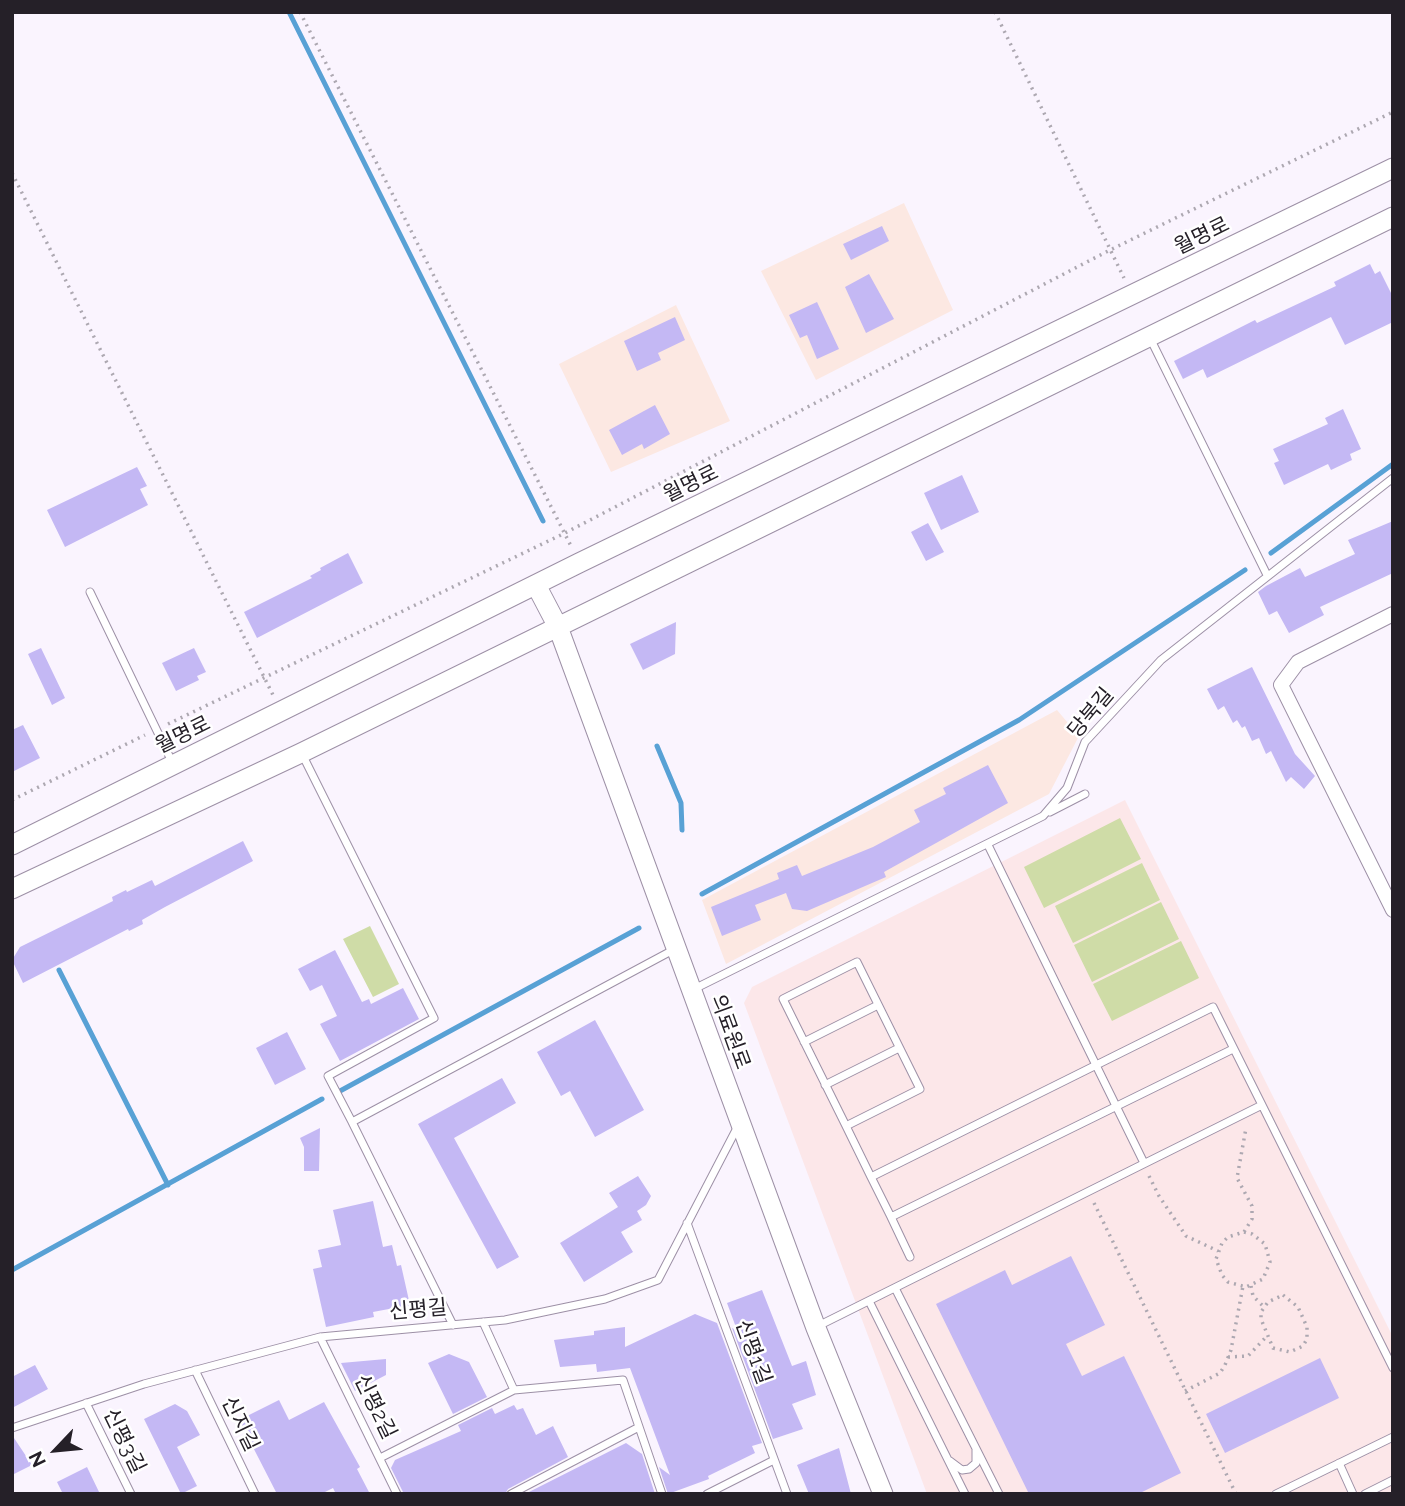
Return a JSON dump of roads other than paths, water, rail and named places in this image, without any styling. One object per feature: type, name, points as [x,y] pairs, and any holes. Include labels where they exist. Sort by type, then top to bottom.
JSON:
[{"type":"street","name":"월명로","points":[[12,845],[579,563],[1393,168]]},
{"type":"street","points":[[12,889],[301,753],[1392,218]]},
{"type":"street","name":"의료원로","points":[[536,585],[558,627],[739,1123],[816,1328],[883,1494]]},
{"type":"street","points":[[1393,614],[1298,662],[1281,685],[1393,910]]},
{"type":"lane","points":[[1150,338],[1267,575]]},
{"type":"lane","name":"당북길","points":[[690,990],[1044,816],[1067,788],[1085,742],[1161,660],[1393,478]]},
{"type":"lane","points":[[90,592],[174,765]]},
{"type":"lane","points":[[301,753],[434,1018],[328,1076],[453,1325]]},
{"type":"lane","points":[[1044,816],[1085,794]]},
{"type":"lane","points":[[988,845],[1144,1163]]},
{"type":"lane","points":[[352,1122],[675,949]]},
{"type":"lane","points":[[846,1126],[920,1089],[857,962],[783,999],[910,1256]]},
{"type":"lane","points":[[804,1042],[878,1005]]},
{"type":"lane","points":[[871,1177],[1213,1007],[1393,1368]]},
{"type":"lane","points":[[825,1085],[899,1048]]},
{"type":"lane","points":[[891,1217],[1233,1049]]},
{"type":"lane","points":[[816,1328],[1262,1105]]},
{"type":"lane","name":"신평길","points":[[12,1427],[195,1370],[320,1337],[484,1322],[605,1299],[658,1280],[739,1123]]},
{"type":"lane","name":"신평1길","points":[[687,1223],[787,1494]]},
{"type":"lane","points":[[895,1288],[999,1494]]},
{"type":"lane","points":[[869,1301],[965,1494]]},
{"type":"lane","points":[[484,1322],[514,1390]]},
{"type":"lane","name":"신평2길","points":[[320,1337],[397,1494]]},
{"type":"lane","name":"신지길","points":[[195,1370],[255,1494]]},
{"type":"lane","points":[[380,1458],[514,1390],[623,1380],[662,1494]]},
{"type":"lane","name":"신평3길","points":[[86,1403],[131,1494]]},
{"type":"lane","points":[[511,1494],[639,1427]]},
{"type":"lane","points":[[1276,1494],[1393,1437]]},
{"type":"lane","points":[[947,1458],[961,1470],[969,1469],[976,1462],[974,1444]]},
{"type":"lane","points":[[707,1494],[774,1460]]},
{"type":"lane","points":[[1339,1463],[1353,1494]]},
{"type":"lane","points":[[1365,1494],[1393,1480]]},
{"type":"waterway","points":[[289,12],[543,521]]},
{"type":"waterway","points":[[1271,553],[1393,464]]},
{"type":"waterway","points":[[702,894],[1019,720],[1245,570]]},
{"type":"waterway","points":[[657,746],[681,803],[682,830]]},
{"type":"waterway","points":[[340,1091],[639,928]]},
{"type":"waterway","points":[[59,970],[168,1185]]},
{"type":"waterway","points":[[12,1270],[322,1099]]}]
